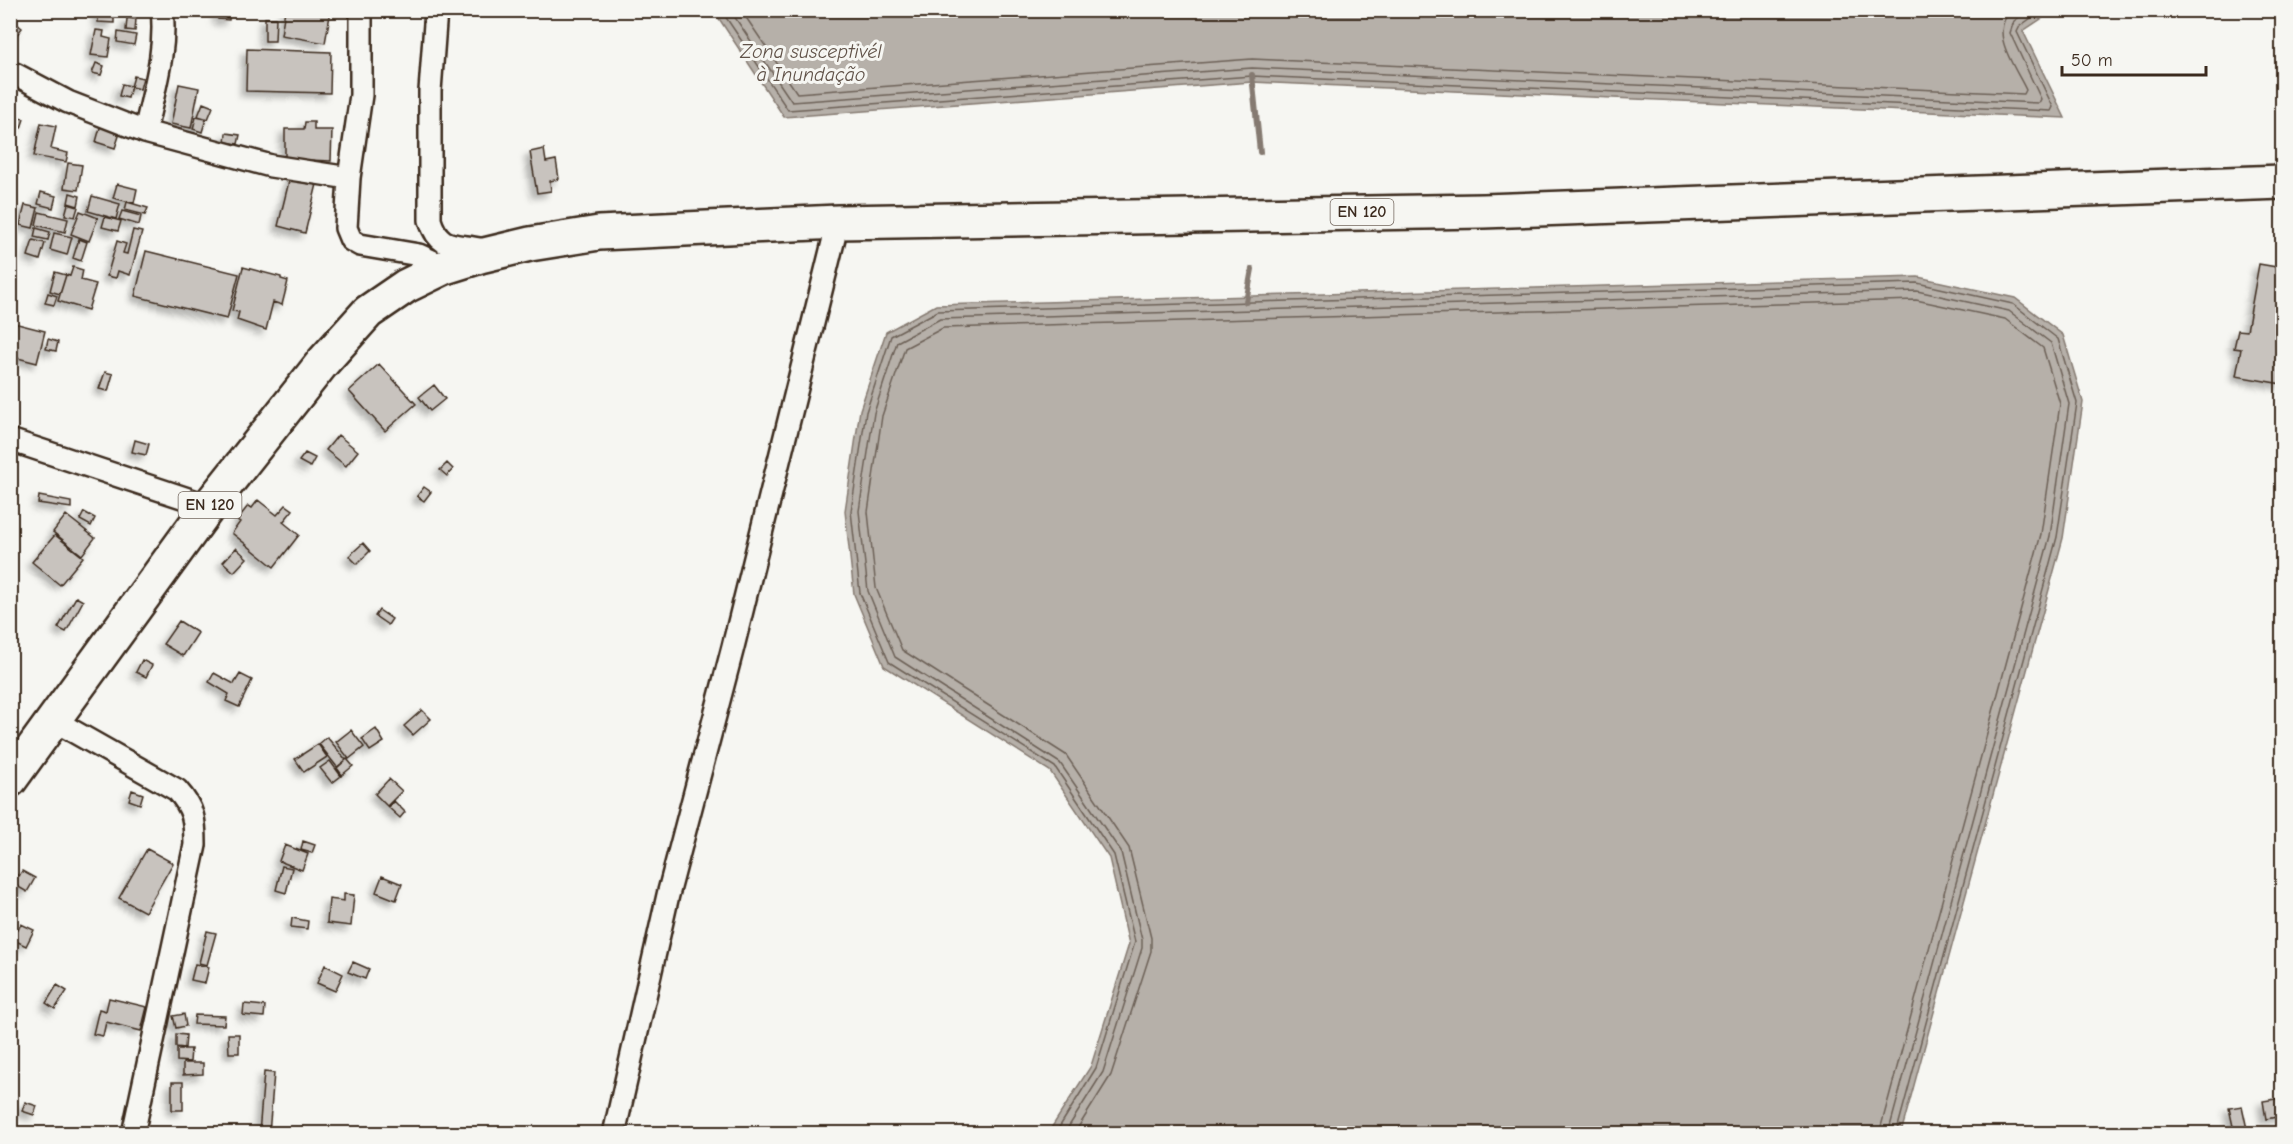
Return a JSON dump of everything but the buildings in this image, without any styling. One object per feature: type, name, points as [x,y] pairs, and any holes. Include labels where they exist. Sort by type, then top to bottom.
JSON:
[{"type":"main road","name":"EN 120","points":[[10,780],[209,506],[323,362],[369,312],[406,286],[445,267],[493,253],[530,244],[599,233],[838,222],[1483,211],[2283,182]]},
{"type":"street","points":[[145,132],[160,52],[164,22],[162,10]]},
{"type":"street","points":[[361,10],[361,95],[349,178],[346,228],[351,240],[360,245],[419,255],[445,267]]},
{"type":"street","points":[[436,10],[430,91],[429,220],[434,234],[442,241],[451,245],[493,253]]},
{"type":"street","points":[[15,74],[68,102],[145,132],[271,166],[349,178]]},
{"type":"street","points":[[614,1134],[668,895],[733,647],[838,222]]},
{"type":"street","points":[[10,440],[209,506]]},
{"type":"street","points":[[55,721],[177,790],[188,802],[195,820],[195,845],[133,1134]]},
{"type":"water","name":"Zona susceptivél à Inundação","points":[[714,11],[2048,11],[2047,15],[2023,31],[2065,118],[1252,82],[784,117]]},
{"type":"water","points":[[1918,277],[2015,298],[2063,335],[2083,402],[2063,538],[1901,1133],[1048,1133],[1091,1066],[1129,944],[1109,858],[1050,771],[884,666],[854,594],[845,511],[860,410],[886,332],[936,305]]},
{"type":"waterway","points":[[1252,75],[1260,152]]},
{"type":"waterway","points":[[1246,302],[1252,269]]}]
